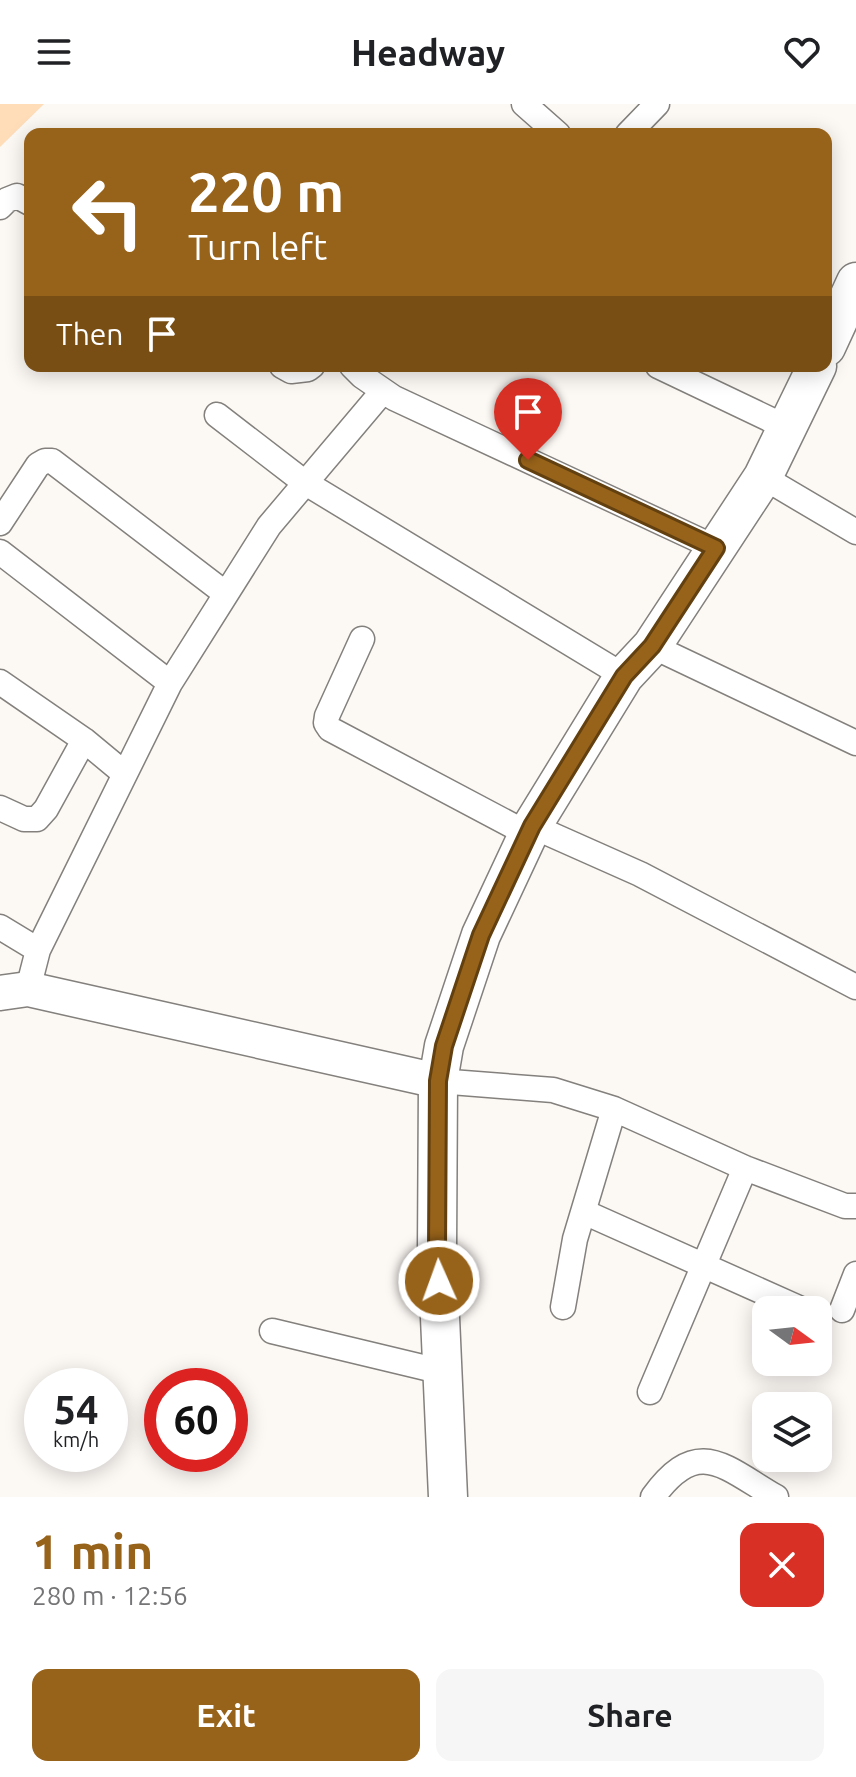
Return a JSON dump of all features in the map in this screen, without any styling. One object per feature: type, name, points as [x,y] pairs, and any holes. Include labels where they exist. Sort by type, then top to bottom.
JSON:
[{"type":"main road","points":[[832,334],[856,282]]},
{"type":"main road","points":[[448,1497],[437,1250],[438,1081],[444,1046],[481,935],[530,830],[624,676],[652,646],[763,477],[814,372]]},
{"type":"street","points":[[524,104],[551,128]]},
{"type":"street","points":[[634,128],[657,104]]},
{"type":"street","points":[[0,207],[17,196],[24,200]]},
{"type":"street","points":[[358,372],[383,391],[716,548]]},
{"type":"street","points":[[671,372],[788,428]]},
{"type":"street","points":[[383,391],[269,526],[170,683],[38,950],[14,991],[438,1081],[553,1090],[614,1109],[745,1168],[845,1206],[856,1206]]},
{"type":"street","points":[[217,415],[304,482],[624,676]]},
{"type":"street","points":[[0,523],[38,465],[52,461],[226,594]]},
{"type":"street","points":[[763,477],[856,532]]},
{"type":"street","points":[[0,552],[170,683]]},
{"type":"street","points":[[362,639],[327,716],[326,723],[330,729],[530,830],[640,874],[856,987]]},
{"type":"street","points":[[652,646],[856,743]]},
{"type":"street","points":[[0,682],[84,740],[125,774]]},
{"type":"street","points":[[0,808],[24,819],[37,819],[46,809],[84,740]]},
{"type":"street","points":[[0,927],[38,950]]},
{"type":"street","points":[[563,1307],[575,1239],[614,1109]]},
{"type":"street","points":[[650,1392],[745,1168]]},
{"type":"street","points":[[584,1212],[772,1296]]},
{"type":"street","points":[[842,1310],[856,1274]]},
{"type":"street","points":[[272,1331],[443,1372]]},
{"type":"street","points":[[653,1497],[667,1478],[696,1461],[721,1465],[776,1497]]},
{"type":"shaded area","points":[[0,104],[44,104],[0,147]]},
{"type":"route","points":[[439,1281],[438,1081],[444,1046],[481,935],[532,826],[624,676],[652,646],[716,548],[528,460]]}]
